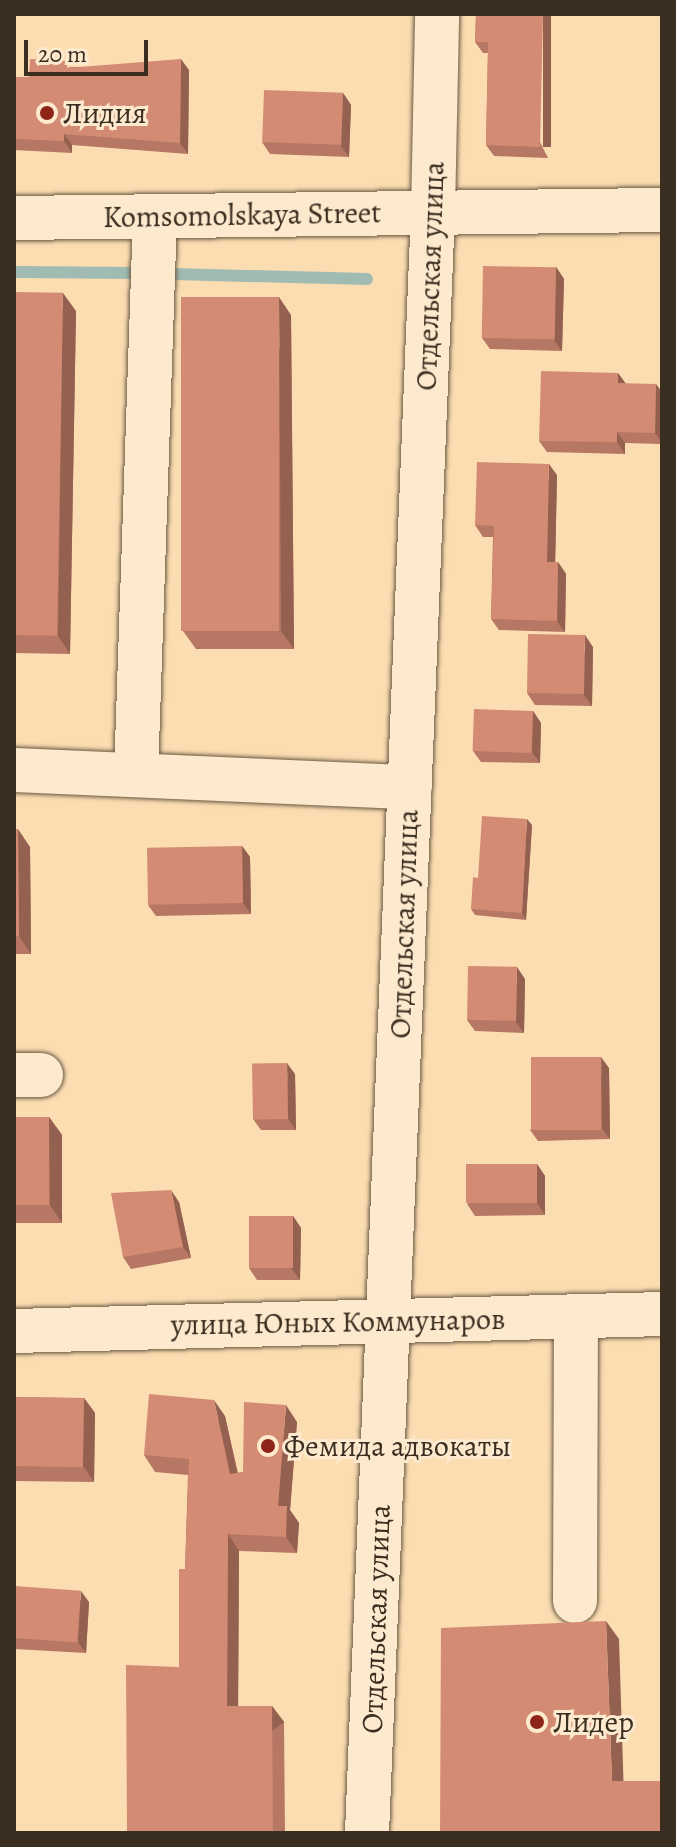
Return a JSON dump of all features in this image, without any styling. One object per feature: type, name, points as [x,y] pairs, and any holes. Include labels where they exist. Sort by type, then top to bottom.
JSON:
[{"type":"street","name":"Отдельская улица","points":[[367,1833],[433,212],[437,14]]},
{"type":"street","name":"Komsomolskaya Street","points":[[14,218],[662,210]]},
{"type":"street","points":[[136,775],[155,217]]},
{"type":"street","points":[[14,770],[410,787]]},
{"type":"street","name":"улица Юных Коммунаров","points":[[14,1331],[662,1314]]},
{"type":"street","points":[[575,1601],[576,1316]]},
{"type":"building","points":[[476,14],[543,14],[540,147],[486,145],[488,42],[475,42]]},
{"type":"building","points":[[30,59],[67,61],[67,68],[181,59],[180,143],[64,134],[64,141],[14,139],[14,77],[29,77]]},
{"type":"building","points":[[264,90],[343,93],[341,145],[262,142]]},
{"type":"building","points":[[483,266],[556,267],[555,339],[482,338]]},
{"type":"building","points":[[14,292],[63,293],[57,636],[14,635]]},
{"type":"building","points":[[181,297],[279,297],[279,631],[181,631]]},
{"type":"building","points":[[541,371],[618,373],[618,383],[656,384],[655,433],[617,432],[617,442],[539,441]]},
{"type":"building","points":[[477,462],[549,464],[547,562],[558,562],[557,621],[491,619],[494,526],[475,525]]},
{"type":"building","points":[[528,634],[585,635],[584,694],[527,693]]},
{"type":"building","points":[[474,709],[533,711],[531,753],[473,751]]},
{"type":"building","points":[[482,816],[527,819],[522,913],[471,909],[473,877],[478,878]]},
{"type":"building","points":[[14,829],[18,829],[19,936],[14,936]]},
{"type":"building","points":[[242,846],[243,903],[148,905],[147,848]]},
{"type":"building","points":[[468,966],[517,967],[516,1021],[467,1020]]},
{"type":"building","points":[[531,1057],[601,1057],[601,1130],[531,1130]]},
{"type":"building","points":[[287,1063],[288,1119],[253,1120],[252,1064]]},
{"type":"building","points":[[14,1117],[49,1117],[49,1205],[14,1205]]},
{"type":"building","points":[[466,1164],[537,1164],[537,1203],[466,1203]]},
{"type":"building","points":[[171,1190],[183,1247],[123,1257],[111,1193]]},
{"type":"building","points":[[249,1216],[293,1216],[293,1268],[249,1268]]},
{"type":"building","points":[[149,1394],[214,1400],[230,1474],[243,1472],[244,1402],[286,1405],[278,1506],[287,1506],[286,1537],[228,1534],[227,1706],[272,1706],[273,1833],[127,1833],[126,1665],[179,1667],[179,1569],[185,1569],[189,1459],[144,1455]]},
{"type":"building","points":[[14,1397],[84,1398],[83,1467],[14,1466]]},
{"type":"building","points":[[14,1586],[81,1591],[77,1643],[14,1638]]},
{"type":"building","name":"Лидер","points":[[606,1621],[612,1781],[662,1781],[662,1833],[440,1833],[441,1628]]},
{"type":"waterway","points":[[14,272],[138,273]]},
{"type":"waterway","points":[[173,274],[367,279]]},
{"type":"place","name":"Лидия","points":[[47,113]]},
{"type":"place","name":"Фемида адвокаты","points":[[268,1446]]},
{"type":"place","name":"Лидер","points":[[537,1722]]}]
